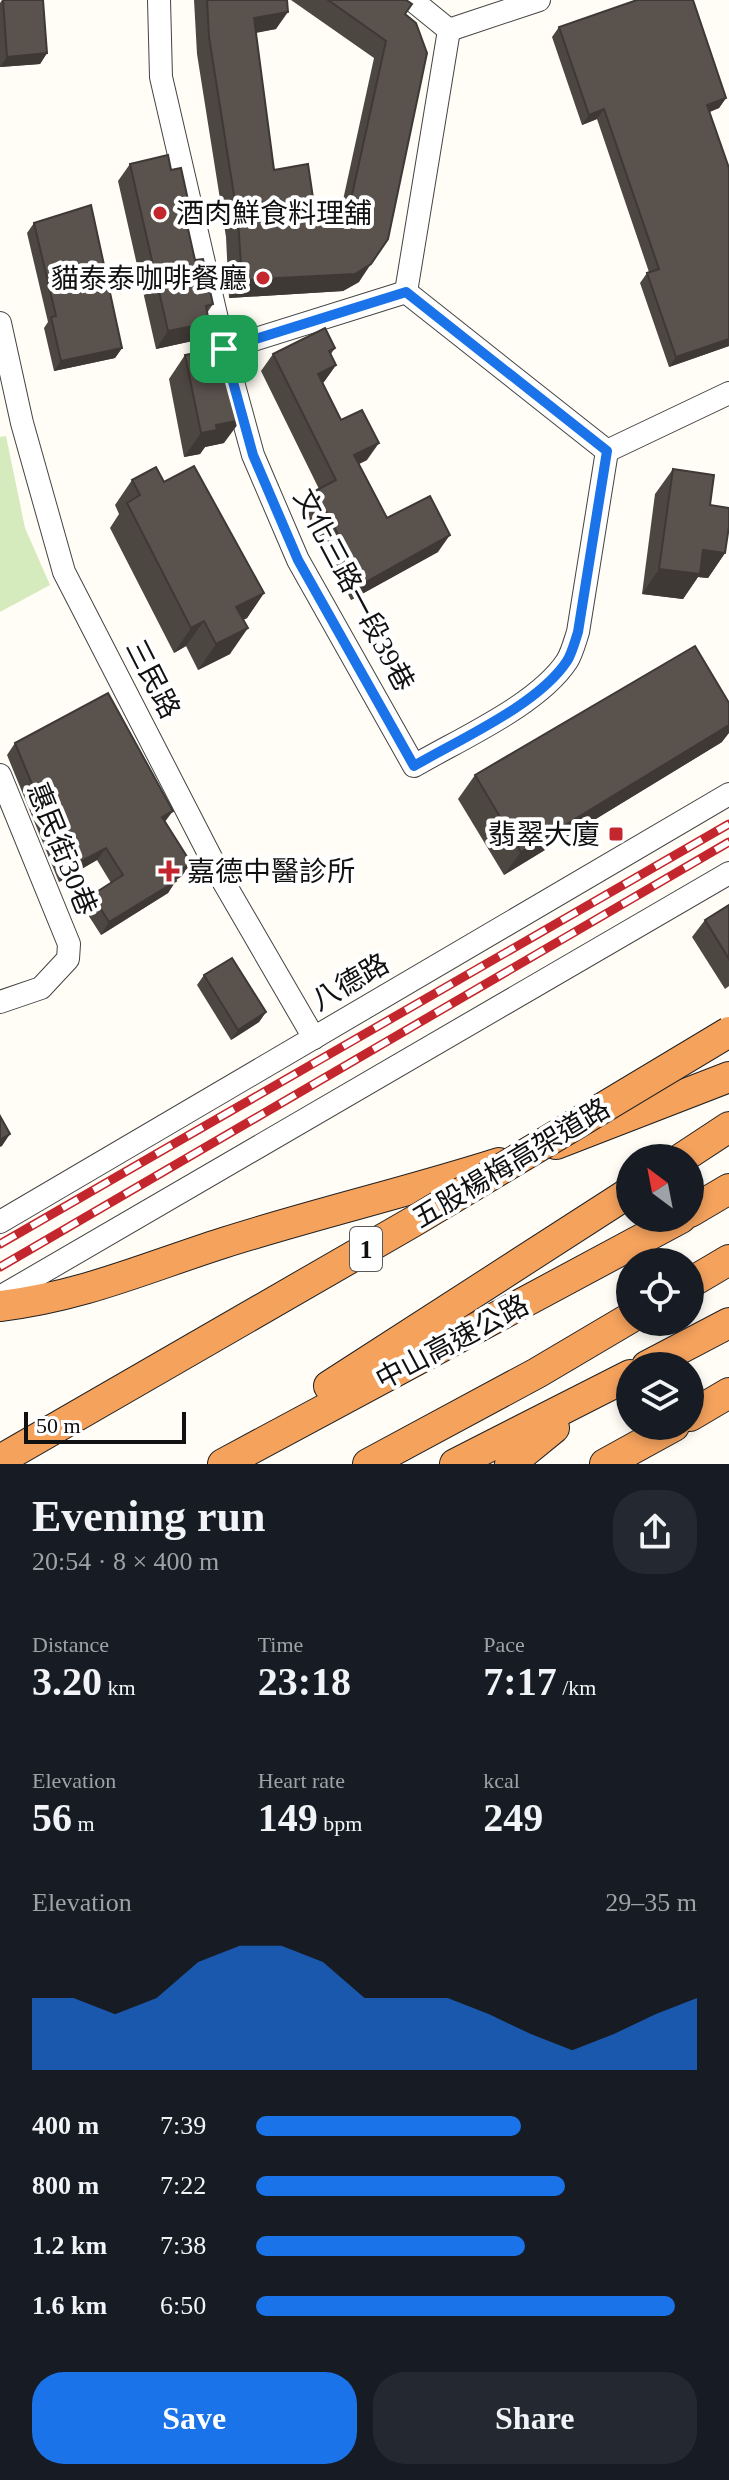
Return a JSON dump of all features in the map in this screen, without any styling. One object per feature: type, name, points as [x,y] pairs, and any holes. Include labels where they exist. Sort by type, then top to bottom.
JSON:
[{"type":"highway","name":"五股楊梅高架道路","points":[[0,1460],[416,1220],[729,1032]]},
{"type":"highway","points":[[0,1306],[44,1301],[114,1281],[273,1227],[442,1181],[572,1139],[729,1077]]},
{"type":"highway","points":[[703,1144],[729,1127]]},
{"type":"highway","points":[[704,1204],[729,1189]]},
{"type":"highway","points":[[199,1464],[440,1318],[616,1201]]},
{"type":"highway","name":"中山高速公路","points":[[223,1464],[655,1232]]},
{"type":"highway","points":[[704,1275],[729,1260]]},
{"type":"highway","points":[[674,1352],[729,1323]]},
{"type":"highway","points":[[368,1464],[537,1373],[616,1326]]},
{"type":"highway","points":[[455,1464],[616,1382]]},
{"type":"highway","points":[[510,1464],[595,1393]]},
{"type":"highway","points":[[704,1408],[729,1393]]},
{"type":"highway","points":[[605,1464],[649,1440]]},
{"type":"street","name":"文化三路一段39巷","points":[[159,0],[161,77],[224,349],[253,455],[298,560],[414,766],[522,701],[550,681],[568,659],[578,632],[607,451]]},
{"type":"street","points":[[412,0],[449,30]]},
{"type":"street","points":[[449,30],[539,0]]},
{"type":"street","points":[[406,292],[449,30]]},
{"type":"street","points":[[224,349],[406,292]]},
{"type":"street","points":[[406,292],[607,451],[729,393]]},
{"type":"street","name":"三民路","points":[[0,323],[22,423],[64,572],[223,881],[314,1038]]},
{"type":"street","name":"惠民街30巷","points":[[0,775],[4,802],[69,944],[68,959],[41,988],[0,1002]]},
{"type":"street","name":"八德路","points":[[0,1222],[729,794]]},
{"type":"street","points":[[0,1297],[729,873]]},
{"type":"green space","points":[[6,436],[25,528],[50,585],[0,612],[0,437]]},
{"type":"building","points":[[3,0],[43,0],[47,53],[7,57]]},
{"type":"building","points":[[207,0],[287,0],[288,12],[254,18],[274,170],[308,164],[317,225],[346,222],[386,41],[328,0],[406,0],[412,4],[405,14],[416,23],[427,53],[388,239],[371,264],[355,274],[242,280],[238,220],[209,37]]},
{"type":"building","points":[[637,0],[693,0],[726,98],[707,105],[729,168],[729,339],[676,357],[647,273],[659,269],[604,109],[589,115],[559,27]]},
{"type":"building","points":[[168,155],[171,170],[181,168],[192,218],[186,220],[195,260],[203,259],[213,304],[206,306],[209,323],[168,331],[130,164]]},
{"type":"building","points":[[91,205],[122,348],[61,361],[51,317],[56,316],[34,223]]},
{"type":"building","points":[[325,328],[335,348],[329,351],[336,365],[318,374],[341,420],[362,410],[379,443],[354,455],[387,518],[430,496],[450,535],[364,583],[315,491],[336,480],[273,354]]},
{"type":"building","points":[[225,347],[230,371],[233,371],[241,420],[216,425],[217,430],[201,433],[185,355]]},
{"type":"building","points":[[194,466],[264,593],[236,607],[248,628],[216,644],[204,621],[191,628],[127,503],[140,495],[132,480],[156,467],[164,482]]},
{"type":"building","points":[[673,469],[714,475],[710,505],[729,508],[725,553],[703,550],[700,574],[659,569]]},
{"type":"building","points":[[695,646],[729,703],[729,725],[521,852],[475,775]]},
{"type":"building","points":[[108,693],[173,811],[162,817],[191,863],[173,875],[176,881],[109,922],[92,895],[123,875],[106,848],[67,869],[15,743]]},
{"type":"building","points":[[729,905],[729,959],[705,920]]},
{"type":"building","points":[[232,958],[266,1012],[238,1030],[204,975]]},
{"type":"building","points":[[0,1116],[10,1134],[0,1140]]},
{"type":"railway","points":[[0,1244],[729,824]]},
{"type":"railway","points":[[0,1267],[729,842]]},
{"type":"place","name":"酒肉鮮食料理舖","points":[[160,213]]},
{"type":"place","name":"貓泰泰咖啡餐廳","points":[[263,278]]},
{"type":"place","name":"翡翠大廈","points":[[616,834]]},
{"type":"place","name":"嘉德中醫診所","points":[[169,871]]},
{"type":"route","points":[[406,292],[607,451],[578,632],[568,659],[550,681],[414,766],[298,560],[253,455],[224,349],[406,292]]}]
